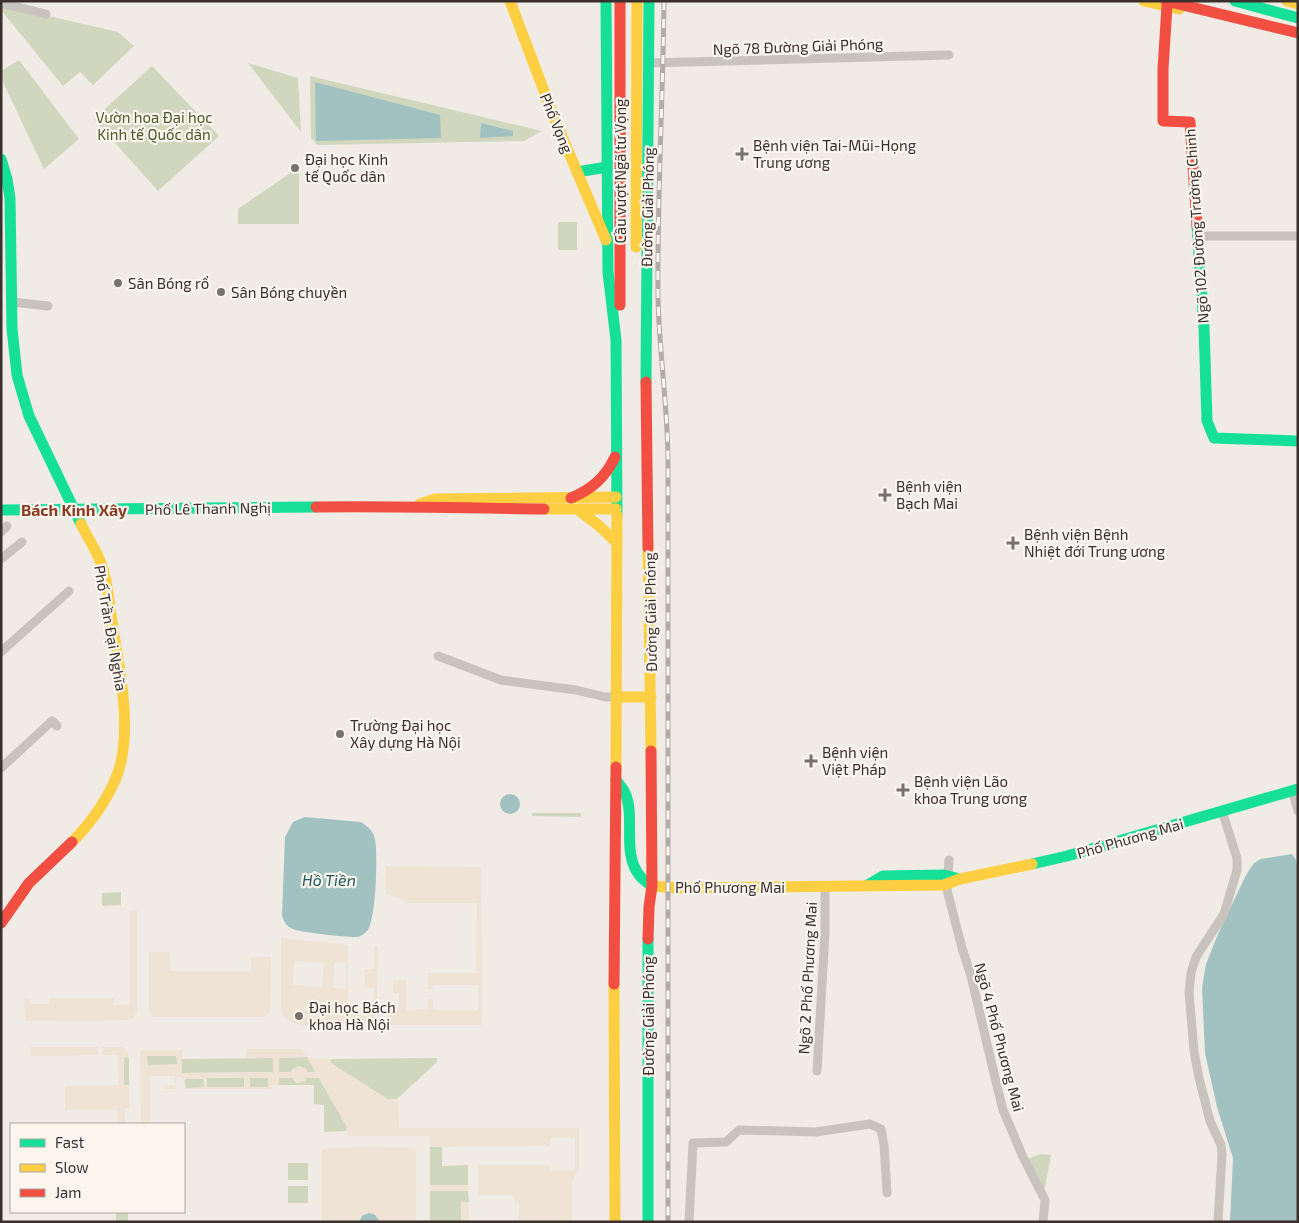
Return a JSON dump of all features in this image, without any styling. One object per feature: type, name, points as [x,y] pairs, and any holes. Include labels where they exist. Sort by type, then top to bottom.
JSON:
[{"type":"main road","name":"Phố Vọng","points":[[510,1],[555,120],[608,244]]},
{"type":"main road","points":[[606,1],[608,272],[616,340],[617,454],[614,1017],[615,1222]]},
{"type":"main road","name":"Cầu vượt Ngã tư Vọng","points":[[616,340],[620,296],[620,1]]},
{"type":"main road","name":"Cầu vượt Ngã tư Vọng","points":[[637,1],[636,298],[644,345]]},
{"type":"main road","name":"Đường Giải Phóng","points":[[648,1222],[648,968],[649,907],[652,886],[651,697],[644,345],[649,1]]},
{"type":"main road","points":[[1144,1],[1167,4],[1298,32]]},
{"type":"main road","points":[[1191,1],[1213,4],[1298,26]]},
{"type":"main road","points":[[1235,1],[1298,18]]},
{"type":"main road","points":[[1287,1],[1298,4]]},
{"type":"main road","points":[[1167,4],[1298,39]]},
{"type":"main road","name":"Ngõ 102 Đường Trường Chinh","points":[[1167,4],[1163,69],[1163,121],[1190,122],[1204,327],[1207,421],[1214,438],[1298,440]]},
{"type":"main road","name":"Phố Trần Đại Nghĩa","points":[[1,159],[7,174],[9,187],[6,246],[13,302],[15,352],[24,405],[73,508],[99,557],[104,571],[124,706],[124,743],[121,763],[111,787],[85,829],[30,884],[1,923]]},
{"type":"main road","points":[[577,172],[608,167]]},
{"type":"main road","points":[[571,498],[599,483],[608,473],[617,454]]},
{"type":"main road","name":"Phố Lê Thanh Nghị","points":[[415,506],[435,500],[571,498],[616,503]]},
{"type":"main road","name":"Phố Lê Thanh Nghị","points":[[1,510],[415,506],[434,508],[577,509],[616,503]]},
{"type":"main road","points":[[577,509],[616,542]]},
{"type":"main road","points":[[617,698],[651,697]]},
{"type":"main road","points":[[616,779],[623,786],[629,806],[630,852],[633,866],[644,881],[652,886]]},
{"type":"main road","name":"Phố Phương Mai","points":[[652,886],[678,888],[825,887],[868,885],[883,876],[944,875],[952,880],[1066,856],[1295,790]]},
{"type":"street","points":[[1,3],[46,14]]},
{"type":"street","name":"Ngõ 78 Đường Giải Phóng","points":[[648,63],[949,55]]},
{"type":"street","points":[[1197,236],[1298,236]]},
{"type":"street","points":[[13,302],[48,306]]},
{"type":"street","points":[[1,559],[22,542]]},
{"type":"street","points":[[3,646],[69,591]]},
{"type":"street","points":[[438,656],[501,680],[576,690],[617,698]]},
{"type":"street","points":[[1,768],[52,721],[57,726]]},
{"type":"street","points":[[1295,790],[1298,811]]},
{"type":"street","points":[[1218,1222],[1221,1145],[1208,1113],[1199,1078],[1194,1052],[1189,992],[1191,973],[1196,958],[1224,914],[1238,870],[1237,858],[1222,811]]},
{"type":"street","points":[[949,860],[952,880]]},
{"type":"street","name":"Ngõ 4 Phố Phương Mai","points":[[952,880],[948,890],[954,919],[971,976],[1003,1110],[1023,1157],[1045,1200],[1043,1222]]},
{"type":"street","name":"Ngõ 2 Phố Phương Mai","points":[[817,1071],[825,933],[825,887]]},
{"type":"street","points":[[689,1222],[693,1143],[726,1142],[740,1130],[816,1132],[870,1124],[881,1129],[884,1145],[886,1192]]},
{"type":"green space","points":[[1,5],[118,32],[134,46],[93,85],[80,72],[63,86],[1,10]]},
{"type":"green space","points":[[19,60],[79,139],[44,169],[1,78],[1,71]]},
{"type":"green space","points":[[248,63],[298,78],[301,132]]},
{"type":"green space","name":"Vườn hoa Đại học Kinh tế Quốc dân","points":[[152,66],[219,136],[158,191],[94,119]]},
{"type":"green space","points":[[310,76],[542,131],[524,141],[318,145],[311,138]]},
{"type":"green space","points":[[299,167],[299,224],[238,224],[238,209]]},
{"type":"green space","points":[[558,222],[577,222],[577,250],[558,250]]},
{"type":"green space","points":[[532,813],[581,813],[581,817],[532,816]]},
{"type":"green space","points":[[121,892],[121,905],[102,906],[102,893]]},
{"type":"green space","points":[[147,1056],[177,1056],[177,1065],[147,1065]]},
{"type":"green space","points":[[124,1057],[129,1057],[129,1085],[124,1085]]},
{"type":"green space","points":[[307,1057],[316,1072],[308,1072],[299,1067],[291,1072],[279,1072],[279,1058]]},
{"type":"green space","points":[[273,1058],[273,1072],[182,1073],[182,1059]]},
{"type":"green space","points":[[437,1058],[437,1062],[396,1100],[387,1099],[331,1063],[331,1059]]},
{"type":"green space","points":[[207,1078],[244,1078],[244,1087],[207,1087]]},
{"type":"green space","points":[[250,1078],[268,1078],[268,1087],[250,1087]]},
{"type":"green space","points":[[279,1078],[293,1078],[296,1083],[307,1078],[319,1078],[347,1127],[346,1131],[324,1132],[324,1105],[314,1104],[314,1085],[279,1085]]},
{"type":"green space","points":[[185,1079],[204,1079],[204,1088],[185,1088]]},
{"type":"green space","points":[[430,1147],[442,1147],[442,1166],[468,1165],[468,1185],[430,1185]]},
{"type":"green space","points":[[1041,1154],[1051,1155],[1044,1193],[1027,1159]]},
{"type":"green space","points":[[288,1163],[308,1163],[308,1180],[288,1180]]},
{"type":"green space","points":[[288,1186],[308,1186],[308,1203],[288,1203]]},
{"type":"green space","points":[[430,1191],[468,1191],[469,1202],[461,1203],[461,1222],[430,1222]]},
{"type":"green space","points":[[116,1213],[128,1213],[128,1222],[116,1222]]},
{"type":"shaded area","points":[[386,866],[481,867],[482,1025],[386,1024],[386,1007],[399,1007],[399,993],[393,993],[393,980],[406,980],[406,1010],[428,1009],[428,999],[433,999],[433,1010],[478,1010],[478,985],[433,985],[432,989],[428,989],[428,973],[476,973],[477,903],[409,903],[386,893]]},
{"type":"shaded area","points":[[137,910],[137,1011],[132,1019],[25,1021],[24,998],[29,999],[30,1004],[49,1004],[49,998],[114,998],[114,1005],[130,1005],[130,911]]},
{"type":"shaded area","points":[[281,938],[348,945],[348,1007],[374,1007],[374,988],[365,988],[365,969],[374,969],[374,946],[378,946],[376,1024],[304,1025],[292,1023],[284,1017],[281,1008]],"holes":[[[294,961],[324,963],[322,987],[293,985]],[[334,962],[346,963],[346,989],[333,988]]]},
{"type":"shaded area","points":[[149,952],[170,952],[171,971],[251,971],[251,957],[271,957],[270,1011],[264,1017],[152,1017],[149,1009]]},
{"type":"shaded area","points":[[30,1047],[98,1047],[98,1055],[31,1056]]},
{"type":"shaded area","points":[[103,1047],[123,1047],[128,1052],[129,1057],[124,1058],[124,1085],[129,1085],[129,1108],[125,1108],[125,1123],[118,1123],[117,1110],[65,1110],[65,1086],[119,1085],[118,1055],[103,1055]]},
{"type":"shaded area","points":[[246,1049],[302,1049],[307,1057],[331,1059],[331,1063],[387,1099],[398,1099],[399,1128],[579,1128],[579,1167],[572,1183],[572,1222],[519,1222],[519,1204],[515,1203],[514,1195],[478,1195],[478,1165],[549,1165],[549,1170],[575,1170],[575,1138],[550,1138],[550,1146],[430,1147],[429,1136],[348,1136],[347,1127],[319,1078],[307,1078],[304,1082],[299,1083],[292,1078],[279,1078],[279,1085],[271,1085],[271,1089],[184,1089],[184,1078],[176,1078],[176,1089],[164,1089],[164,1086],[175,1085],[175,1076],[150,1076],[150,1123],[141,1123],[140,1053],[142,1050],[182,1050],[182,1073],[273,1072],[273,1058],[246,1058]],"holes":[[[147,1056],[176,1056],[177,1064],[148,1065]],[[307,1057],[315,1072],[308,1072],[305,1068],[298,1066],[292,1069],[291,1072],[279,1072],[279,1058]],[[207,1078],[244,1078],[244,1087],[207,1087]],[[250,1078],[268,1078],[268,1087],[250,1087]],[[185,1079],[203,1079],[204,1087],[186,1088]]]},
{"type":"shaded area","points":[[409,1147],[416,1152],[416,1222],[322,1222],[323,1150],[326,1148]]},
{"type":"shaded area","points":[[430,1185],[468,1185],[468,1191],[430,1191]]},
{"type":"shaded area","points":[[461,1202],[469,1202],[469,1222],[461,1222]]},
{"type":"water","points":[[315,82],[440,115],[441,138],[316,141]]},
{"type":"water","points":[[481,123],[513,131],[513,136],[480,138]]},
{"type":"water","points":[[510,794],[517,797],[520,804],[517,811],[510,814],[503,811],[500,804],[503,797]]},
{"type":"water","name":"Hồ Tiền","points":[[305,817],[361,822],[373,834],[376,847],[374,902],[370,925],[367,931],[359,937],[336,936],[297,930],[288,926],[284,921],[282,914],[285,837],[293,822]]},
{"type":"water","points":[[1292,854],[1298,868],[1298,1220],[1296,1222],[1230,1222],[1233,1158],[1217,1107],[1205,1053],[1202,988],[1206,964],[1246,875],[1254,863],[1261,859]]},
{"type":"water","points":[[369,1213],[375,1215],[380,1222],[359,1222],[362,1216]]},
{"type":"railway","points":[[664,1],[658,297],[667,421],[668,463],[668,1222]]},
{"type":"traffic: fast","points":[[606,1],[608,272],[616,340],[617,515]]},
{"type":"traffic: fast","points":[[646,382],[649,1]]},
{"type":"traffic: fast","points":[[1235,1],[1298,18]]},
{"type":"traffic: fast","points":[[1,159],[10,198],[12,329],[17,375],[29,416],[81,524]]},
{"type":"traffic: fast","points":[[577,172],[607,167]]},
{"type":"traffic: fast","points":[[1197,226],[1204,327],[1207,421],[1214,438],[1298,441]]},
{"type":"traffic: fast","points":[[1,510],[316,507]]},
{"type":"traffic: fast","points":[[616,780],[624,791],[628,803],[631,857],[634,867],[641,877],[652,886]]},
{"type":"traffic: fast","points":[[1032,864],[1067,856],[1298,789]]},
{"type":"traffic: fast","points":[[868,885],[883,876],[944,875],[960,879]]},
{"type":"traffic: fast","points":[[648,939],[648,1222]]},
{"type":"traffic: slow","points":[[510,1],[555,120],[606,240]]},
{"type":"traffic: slow","points":[[636,247],[637,1]]},
{"type":"traffic: slow","points":[[1144,1],[1179,9]]},
{"type":"traffic: slow","points":[[1287,1],[1298,4]]},
{"type":"traffic: slow","points":[[420,504],[435,499],[616,497]]},
{"type":"traffic: slow","points":[[544,509],[616,509]]},
{"type":"traffic: slow","points":[[577,509],[616,542]]},
{"type":"traffic: slow","points":[[616,767],[617,515]]},
{"type":"traffic: slow","points":[[72,842],[95,815],[114,784],[121,762],[125,729],[121,678],[106,580],[100,561],[81,524]]},
{"type":"traffic: slow","points":[[648,548],[651,751]]},
{"type":"traffic: slow","points":[[617,697],[651,697]]},
{"type":"traffic: slow","points":[[652,886],[678,888],[944,885],[960,879],[1032,864]]},
{"type":"traffic: slow","points":[[614,984],[615,1222]]},
{"type":"traffic: jam","points":[[620,1],[620,305]]},
{"type":"traffic: jam","points":[[1166,1],[1298,33]]},
{"type":"traffic: jam","points":[[1167,6],[1163,69],[1163,121],[1190,122],[1197,226]]},
{"type":"traffic: jam","points":[[646,382],[648,548]]},
{"type":"traffic: jam","points":[[571,498],[597,482],[607,471],[615,457]]},
{"type":"traffic: jam","points":[[316,507],[544,509]]},
{"type":"traffic: jam","points":[[648,939],[652,886],[651,751]]},
{"type":"traffic: jam","points":[[614,984],[616,767]]},
{"type":"traffic: jam","points":[[1,923],[29,883],[72,842]]},
{"type":"place","name":"Bệnh viện Tai-Mũi-Họng Trung ương","points":[[742,154]]},
{"type":"place","name":"Đại học Kinh tế Quốc dân","points":[[295,168]]},
{"type":"place","name":"Sân Bóng rổ","points":[[118,283]]},
{"type":"place","name":"Sân Bóng chuyền","points":[[221,292]]},
{"type":"place","name":"Bệnh viện Bạch Mai","points":[[885,495]]},
{"type":"place","name":"Bệnh viện Bệnh Nhiệt đới Trung ương","points":[[1013,543]]},
{"type":"place","name":"Trường Đại học Xây dựng Hà Nội","points":[[340,734]]},
{"type":"place","name":"Bệnh viện Việt Pháp","points":[[811,761]]},
{"type":"place","name":"Bệnh viện Lão khoa Trung ương","points":[[903,790]]},
{"type":"place","name":"Đại học Bách khoa Hà Nội","points":[[299,1016]]},
{"type":"district","name":"Bách Kinh Xây","points":[[74,509]]}]
